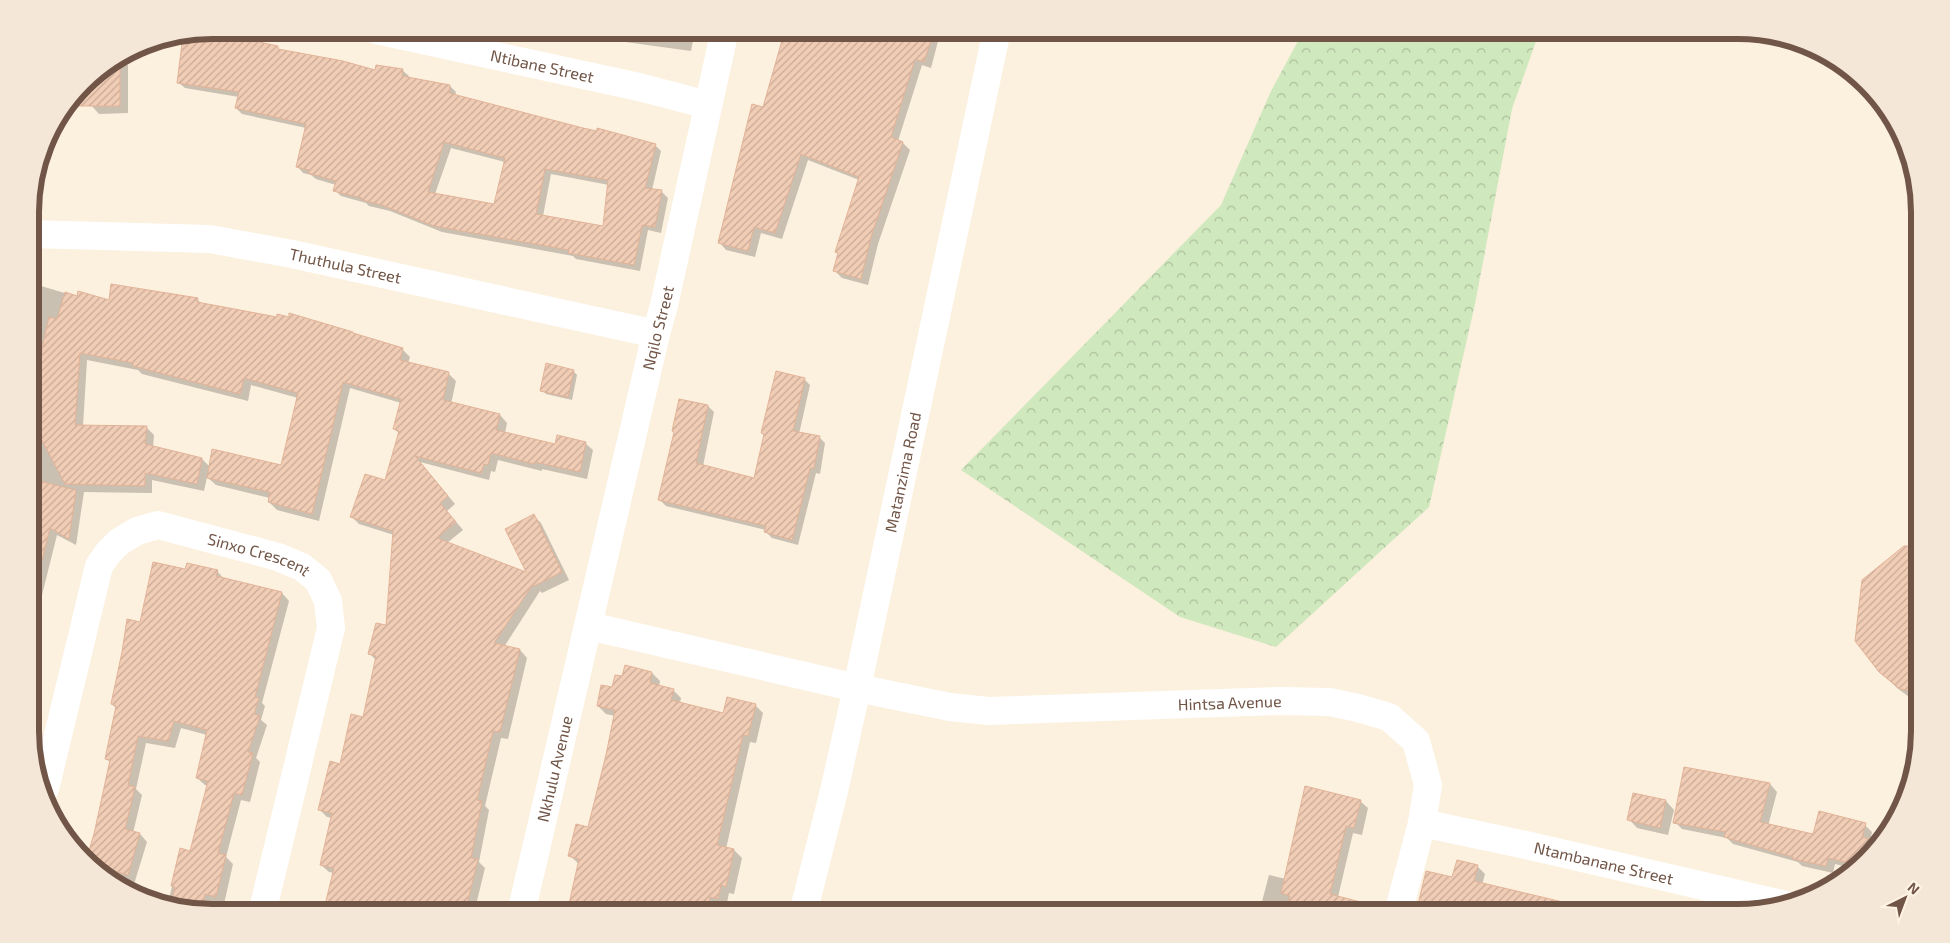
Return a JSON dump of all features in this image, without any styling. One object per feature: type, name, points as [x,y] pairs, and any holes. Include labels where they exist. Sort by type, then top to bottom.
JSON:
[{"type":"street","name":"Ntibane Street","points":[[417,39],[708,104]]},
{"type":"street","name":"Nqilo Street","points":[[589,626],[723,39]]},
{"type":"street","name":"Matanzima Road","points":[[805,904],[834,791],[857,688],[995,39]]},
{"type":"street","name":"Thuthula Street","points":[[39,234],[210,239],[292,254],[656,334]]},
{"type":"street","name":"Sinxo Crescent","points":[[47,783],[99,566],[119,542],[137,531],[158,525],[278,557],[302,567],[318,580],[328,601],[331,628],[264,904]]},
{"type":"street","name":"Hintsa Avenue","points":[[589,626],[857,688],[950,707],[988,711],[1279,701],[1330,702],[1389,717],[1416,740],[1428,784],[1422,823],[1400,904]]},
{"type":"street","name":"Nkhulu Avenue","points":[[524,904],[589,626]]},
{"type":"street","name":"Ntambanane Street","points":[[1422,823],[1770,901]]},
{"type":"green space","points":[[1299,39],[1537,39],[1512,109],[1475,304],[1429,507],[1276,647],[1180,617],[961,470],[1221,205],[1271,91]]},
{"type":"building","points":[[201,39],[245,39],[278,46],[278,49],[343,61],[375,70],[376,65],[403,69],[402,76],[450,85],[449,93],[583,128],[597,131],[597,128],[656,144],[645,188],[662,190],[655,227],[642,225],[634,265],[568,253],[569,250],[434,226],[382,205],[362,200],[362,198],[333,191],[336,181],[308,173],[309,170],[296,167],[306,124],[235,108],[239,92],[177,83],[182,41]],"holes":[[[444,142],[505,158],[494,204],[428,192]],[[545,169],[608,180],[603,226],[536,214]]]},
{"type":"building","points":[[782,39],[931,39],[924,62],[915,59],[891,137],[903,142],[871,237],[861,279],[833,271],[838,253],[835,252],[859,177],[801,154],[775,233],[754,227],[748,251],[718,243],[752,104],[763,107]]},
{"type":"building","points":[[120,65],[120,106],[75,106],[98,82]]},
{"type":"building","points":[[111,284],[198,298],[197,302],[277,317],[277,314],[289,317],[289,313],[353,332],[403,348],[400,360],[449,372],[443,400],[500,414],[496,430],[555,444],[557,435],[586,442],[580,472],[535,462],[534,464],[491,453],[488,465],[484,464],[481,473],[415,456],[448,496],[440,503],[456,522],[437,538],[526,572],[505,529],[534,514],[562,572],[534,586],[533,584],[494,643],[520,649],[500,732],[493,731],[477,800],[482,801],[471,858],[478,859],[467,904],[325,904],[334,868],[320,865],[332,813],[318,810],[330,761],[340,764],[351,714],[363,717],[376,656],[368,654],[376,623],[386,625],[393,531],[350,517],[365,474],[385,480],[399,431],[393,429],[401,399],[343,382],[312,514],[268,502],[270,492],[207,478],[212,449],[281,465],[298,393],[244,378],[240,394],[133,366],[133,363],[80,353],[75,425],[147,426],[145,444],[202,458],[197,484],[145,473],[145,486],[65,484],[39,435],[39,388],[42,348],[49,317],[57,319],[65,292],[77,296],[78,291],[109,300]]},
{"type":"building","points":[[546,363],[574,370],[568,397],[540,391]]},
{"type":"building","points":[[776,371],[805,378],[793,431],[820,436],[814,468],[810,468],[792,540],[764,532],[766,526],[658,500],[674,432],[672,431],[679,399],[708,405],[696,463],[754,478],[764,434],[761,433]]},
{"type":"building","points":[[39,481],[76,490],[69,539],[50,528],[40,568]]},
{"type":"building","points":[[1904,546],[1911,546],[1911,691],[1900,689],[1879,672],[1855,641],[1862,580]]},
{"type":"building","points":[[153,562],[185,569],[187,563],[218,570],[216,576],[282,592],[255,697],[259,698],[254,714],[260,716],[248,752],[253,753],[242,795],[234,793],[218,853],[226,855],[216,897],[205,894],[203,904],[172,899],[175,887],[171,886],[180,848],[190,851],[208,781],[196,778],[207,730],[174,721],[168,741],[138,736],[128,785],[135,787],[125,829],[140,833],[128,875],[109,869],[89,852],[110,760],[105,759],[116,706],[111,704],[127,619],[140,622]]},
{"type":"building","points":[[625,665],[652,672],[650,683],[674,689],[671,700],[723,713],[727,697],[756,704],[748,736],[743,735],[717,845],[734,849],[726,887],[721,885],[718,899],[710,897],[709,904],[569,904],[579,859],[568,856],[576,824],[588,827],[615,710],[597,706],[601,685],[612,687],[615,675],[622,676]]},
{"type":"building","points":[[1684,767],[1770,783],[1760,822],[1813,834],[1819,811],[1866,823],[1862,837],[1872,840],[1850,863],[1828,858],[1826,866],[1793,859],[1793,857],[1724,837],[1726,832],[1673,823]]},
{"type":"building","points":[[1305,786],[1361,800],[1354,828],[1346,826],[1330,894],[1368,904],[1288,904],[1290,896],[1281,893]]},
{"type":"building","points":[[1633,793],[1666,800],[1660,828],[1627,820]]},
{"type":"building","points":[[1457,860],[1478,865],[1474,881],[1567,904],[1418,904],[1426,871],[1452,877]]}]
